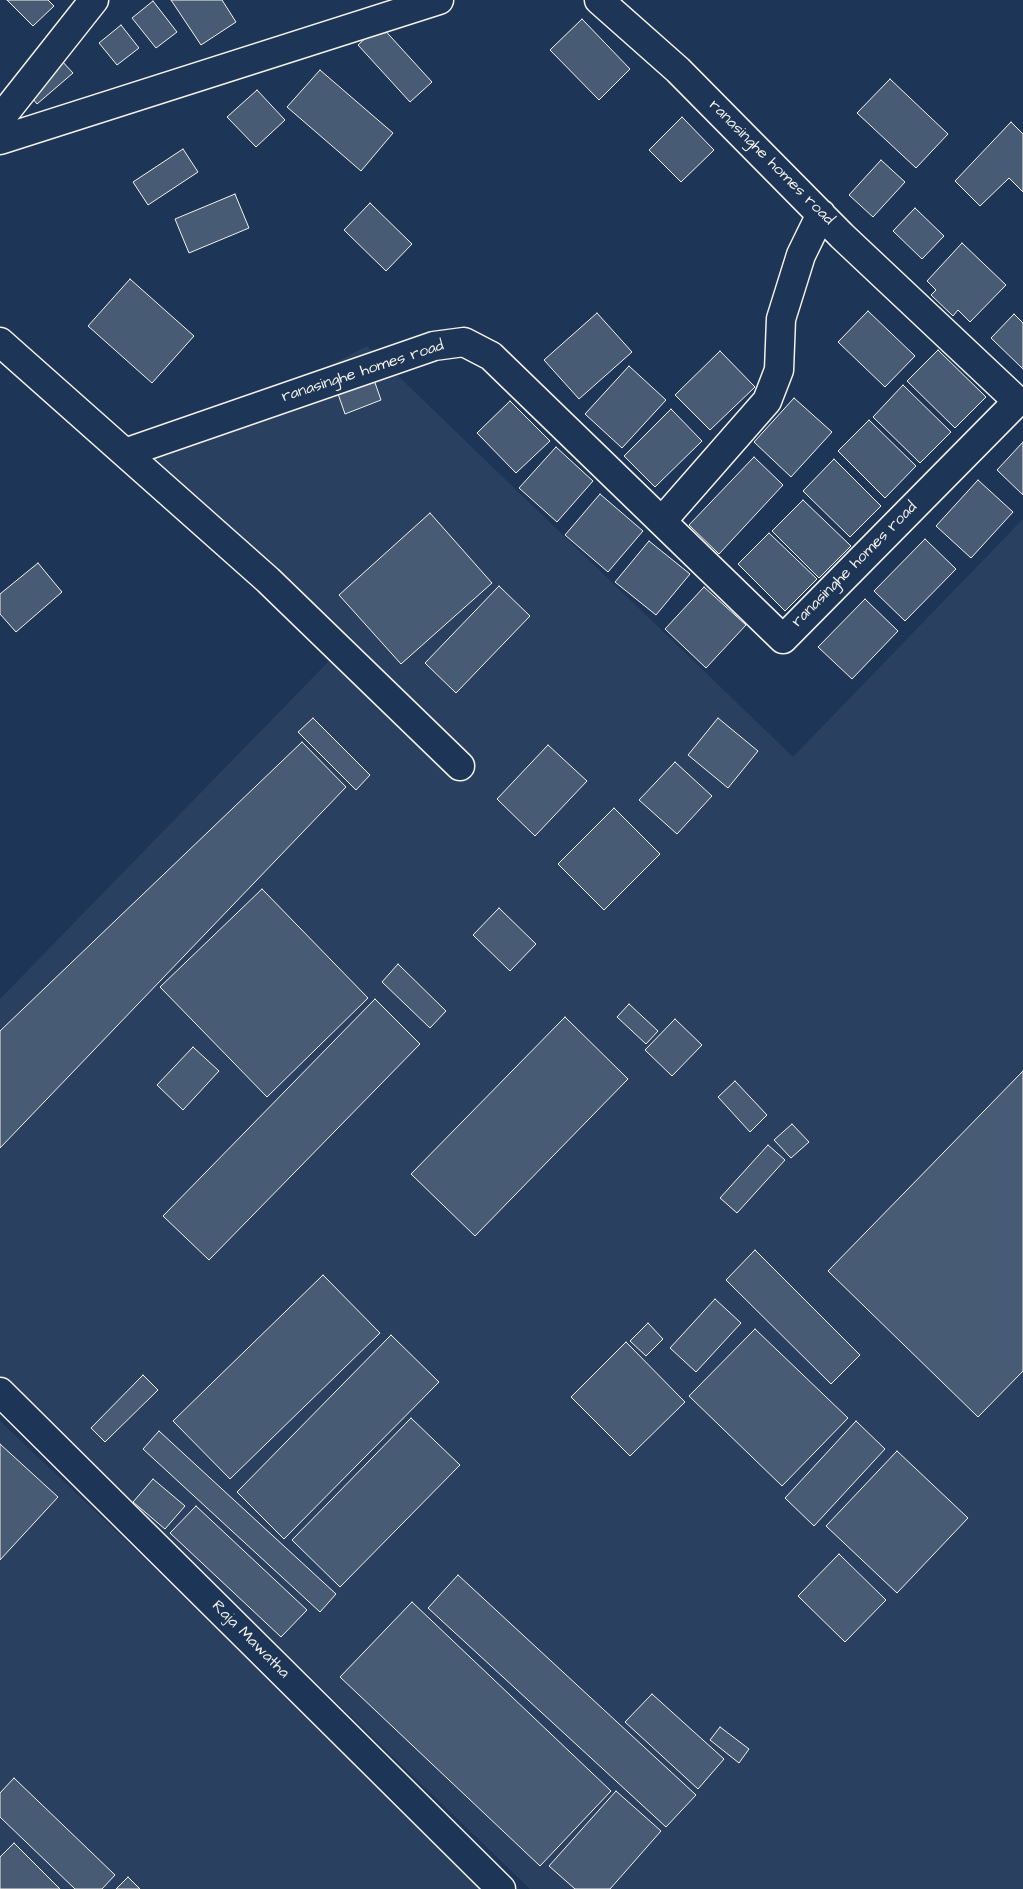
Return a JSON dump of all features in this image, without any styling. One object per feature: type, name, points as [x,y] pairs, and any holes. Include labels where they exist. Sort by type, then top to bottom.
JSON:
[{"type":"street","points":[[0,119],[94,0]]},
{"type":"street","points":[[0,140],[439,0]]},
{"type":"street","name":"ranasinghe homes road","points":[[125,453],[434,346],[464,342],[491,356],[783,638],[1014,405],[1012,396],[821,214],[678,70],[599,0]]},
{"type":"street","points":[[662,521],[767,401],[779,370],[781,319],[801,255],[821,214]]},
{"type":"street","points":[[0,342],[268,580],[460,766]]},
{"type":"street","name":"Raja Mawatha","points":[[0,1392],[501,1889]]},
{"type":"shaded area","points":[[367,346],[793,757],[1023,519],[1023,1889],[530,1889],[0,1378],[0,999],[330,660],[129,470]]},
{"type":"shaded area","points":[[0,1421],[370,1772],[486,1889],[0,1889]]},
{"type":"building","points":[[7,0],[48,0],[54,6],[33,26]]},
{"type":"building","points":[[171,0],[222,0],[236,22],[201,45]]},
{"type":"building","points":[[153,1],[177,32],[156,48],[132,18]]},
{"type":"building","points":[[582,19],[630,69],[599,100],[550,50]]},
{"type":"building","points":[[121,25],[139,48],[117,65],[99,43]]},
{"type":"building","points":[[380,25],[432,82],[410,102],[358,45]]},
{"type":"building","points":[[61,60],[73,73],[37,104],[26,90]]},
{"type":"building","points":[[320,70],[393,133],[361,171],[287,107]]},
{"type":"building","points":[[890,79],[948,134],[916,168],[857,113]]},
{"type":"building","points":[[257,90],[285,120],[256,147],[227,117]]},
{"type":"building","points":[[682,117],[714,150],[681,182],[649,150]]},
{"type":"building","points":[[1011,122],[1023,134],[1023,192],[1009,178],[980,206],[955,181]]},
{"type":"building","points":[[183,149],[198,172],[148,205],[133,182]]},
{"type":"building","points":[[881,160],[905,182],[873,217],[849,195]]},
{"type":"building","points":[[235,194],[249,228],[189,253],[175,219]]},
{"type":"building","points":[[370,203],[412,244],[386,271],[344,230]]},
{"type":"building","points":[[915,208],[944,236],[922,259],[893,231]]},
{"type":"building","points":[[962,243],[1006,285],[970,322],[958,310],[953,316],[931,295],[936,290],[927,281]]},
{"type":"building","points":[[130,279],[194,336],[152,383],[88,326]]},
{"type":"building","points":[[868,311],[915,356],[885,387],[838,342]]},
{"type":"building","points":[[597,313],[632,352],[579,399],[544,360]]},
{"type":"building","points":[[1014,314],[1023,323],[1023,369],[991,338]]},
{"type":"building","points":[[938,350],[986,397],[955,428],[907,381]]},
{"type":"building","points":[[720,351],[755,387],[710,430],[675,395]]},
{"type":"building","points":[[629,366],[666,400],[622,448],[585,414]]},
{"type":"building","points":[[373,377],[381,400],[345,414],[337,391]]},
{"type":"building","points":[[903,385],[951,432],[920,463],[873,417]]},
{"type":"building","points":[[794,398],[832,432],[791,477],[754,442]]},
{"type":"building","points":[[510,401],[550,441],[516,473],[477,433]]},
{"type":"building","points":[[671,409],[702,441],[655,487],[624,456]]},
{"type":"building","points":[[869,420],[916,466],[885,498],[838,451]]},
{"type":"building","points":[[1023,442],[1023,495],[997,470]]},
{"type":"building","points":[[556,447],[593,481],[557,522],[519,488]]},
{"type":"building","points":[[754,457],[783,485],[719,554],[689,525]]},
{"type":"building","points":[[834,459],[881,506],[850,537],[803,491]]},
{"type":"building","points":[[978,480],[1013,512],[971,558],[936,526]]},
{"type":"building","points":[[600,494],[643,531],[608,572],[565,535]]},
{"type":"building","points":[[803,500],[851,546],[819,578],[772,531]]},
{"type":"building","points":[[430,513],[492,583],[401,664],[339,595]]},
{"type":"building","points":[[769,533],[817,579],[785,611],[738,564]]},
{"type":"building","points":[[925,539],[956,569],[905,621],[874,591]]},
{"type":"building","points":[[649,541],[690,574],[656,615],[615,582]]},
{"type":"building","points":[[38,563],[62,592],[16,632],[0,614],[0,594]]},
{"type":"building","points":[[499,586],[530,616],[456,693],[425,663]]},
{"type":"building","points":[[704,587],[746,625],[706,668],[665,629]]},
{"type":"building","points":[[865,599],[898,631],[852,679],[818,647]]},
{"type":"building","points":[[313,718],[370,775],[356,790],[298,732]]},
{"type":"building","points":[[718,718],[758,751],[728,788],[688,755]]},
{"type":"building","points":[[302,742],[346,787],[0,1148],[0,1031]]},
{"type":"building","points":[[548,745],[587,781],[535,836],[497,799]]},
{"type":"building","points":[[675,762],[712,796],[677,834],[639,800]]},
{"type":"building","points":[[614,808],[660,854],[604,910],[558,864]]},
{"type":"building","points":[[262,889],[368,998],[267,1097],[160,987]]},
{"type":"building","points":[[499,908],[536,944],[510,971],[473,935]]},
{"type":"building","points":[[398,964],[446,1011],[430,1028],[382,982]]},
{"type":"building","points":[[375,999],[420,1044],[209,1260],[163,1216]]},
{"type":"building","points":[[629,1004],[658,1031],[646,1044],[617,1017]]},
{"type":"building","points":[[565,1017],[628,1079],[475,1236],[411,1174]]},
{"type":"building","points":[[675,1019],[702,1045],[672,1076],[645,1050]]},
{"type":"building","points":[[193,1047],[219,1071],[183,1110],[157,1085]]},
{"type":"building","points":[[1023,1071],[1023,1371],[978,1417],[828,1271]]},
{"type":"building","points":[[735,1081],[767,1115],[750,1132],[718,1097]]},
{"type":"building","points":[[792,1124],[809,1142],[791,1158],[774,1140]]},
{"type":"building","points":[[768,1145],[785,1160],[737,1213],[720,1198]]},
{"type":"building","points":[[755,1250],[860,1355],[831,1384],[726,1280]]},
{"type":"building","points":[[323,1275],[380,1333],[230,1479],[173,1421]]},
{"type":"building","points":[[715,1299],[741,1323],[696,1372],[670,1348]]},
{"type":"building","points":[[648,1323],[663,1339],[646,1356],[630,1341]]},
{"type":"building","points":[[755,1329],[848,1418],[782,1486],[689,1396]]},
{"type":"building","points":[[391,1335],[439,1382],[284,1539],[237,1492]]},
{"type":"building","points":[[626,1342],[685,1402],[630,1456],[571,1397]]},
{"type":"building","points":[[143,1375],[158,1390],[105,1442],[91,1428]]},
{"type":"building","points":[[411,1418],[460,1465],[340,1587],[292,1540]]},
{"type":"building","points":[[856,1421],[885,1449],[814,1526],[785,1498]]},
{"type":"building","points":[[159,1431],[336,1594],[320,1612],[143,1449]]},
{"type":"building","points":[[0,1444],[58,1497],[0,1560]]},
{"type":"building","points":[[897,1451],[968,1518],[897,1593],[826,1526]]},
{"type":"building","points":[[153,1479],[185,1506],[165,1529],[133,1502]]},
{"type":"building","points":[[196,1506],[307,1610],[281,1637],[170,1533]]},
{"type":"building","points":[[839,1554],[886,1600],[845,1642],[798,1596]]},
{"type":"building","points":[[458,1575],[696,1795],[666,1827],[428,1608]]},
{"type":"building","points":[[412,1602],[611,1791],[540,1866],[340,1677]]},
{"type":"building","points":[[652,1694],[724,1759],[698,1789],[625,1722]]},
{"type":"building","points":[[720,1727],[749,1749],[739,1763],[710,1740]]},
{"type":"building","points":[[14,1778],[115,1875],[102,1889],[75,1889],[0,1817],[0,1793]]},
{"type":"building","points":[[616,1791],[661,1831],[610,1889],[575,1889],[549,1866]]},
{"type":"building","points":[[14,1843],[60,1889],[0,1889],[0,1857]]},
{"type":"building","points":[[128,1877],[140,1889],[116,1889]]}]
